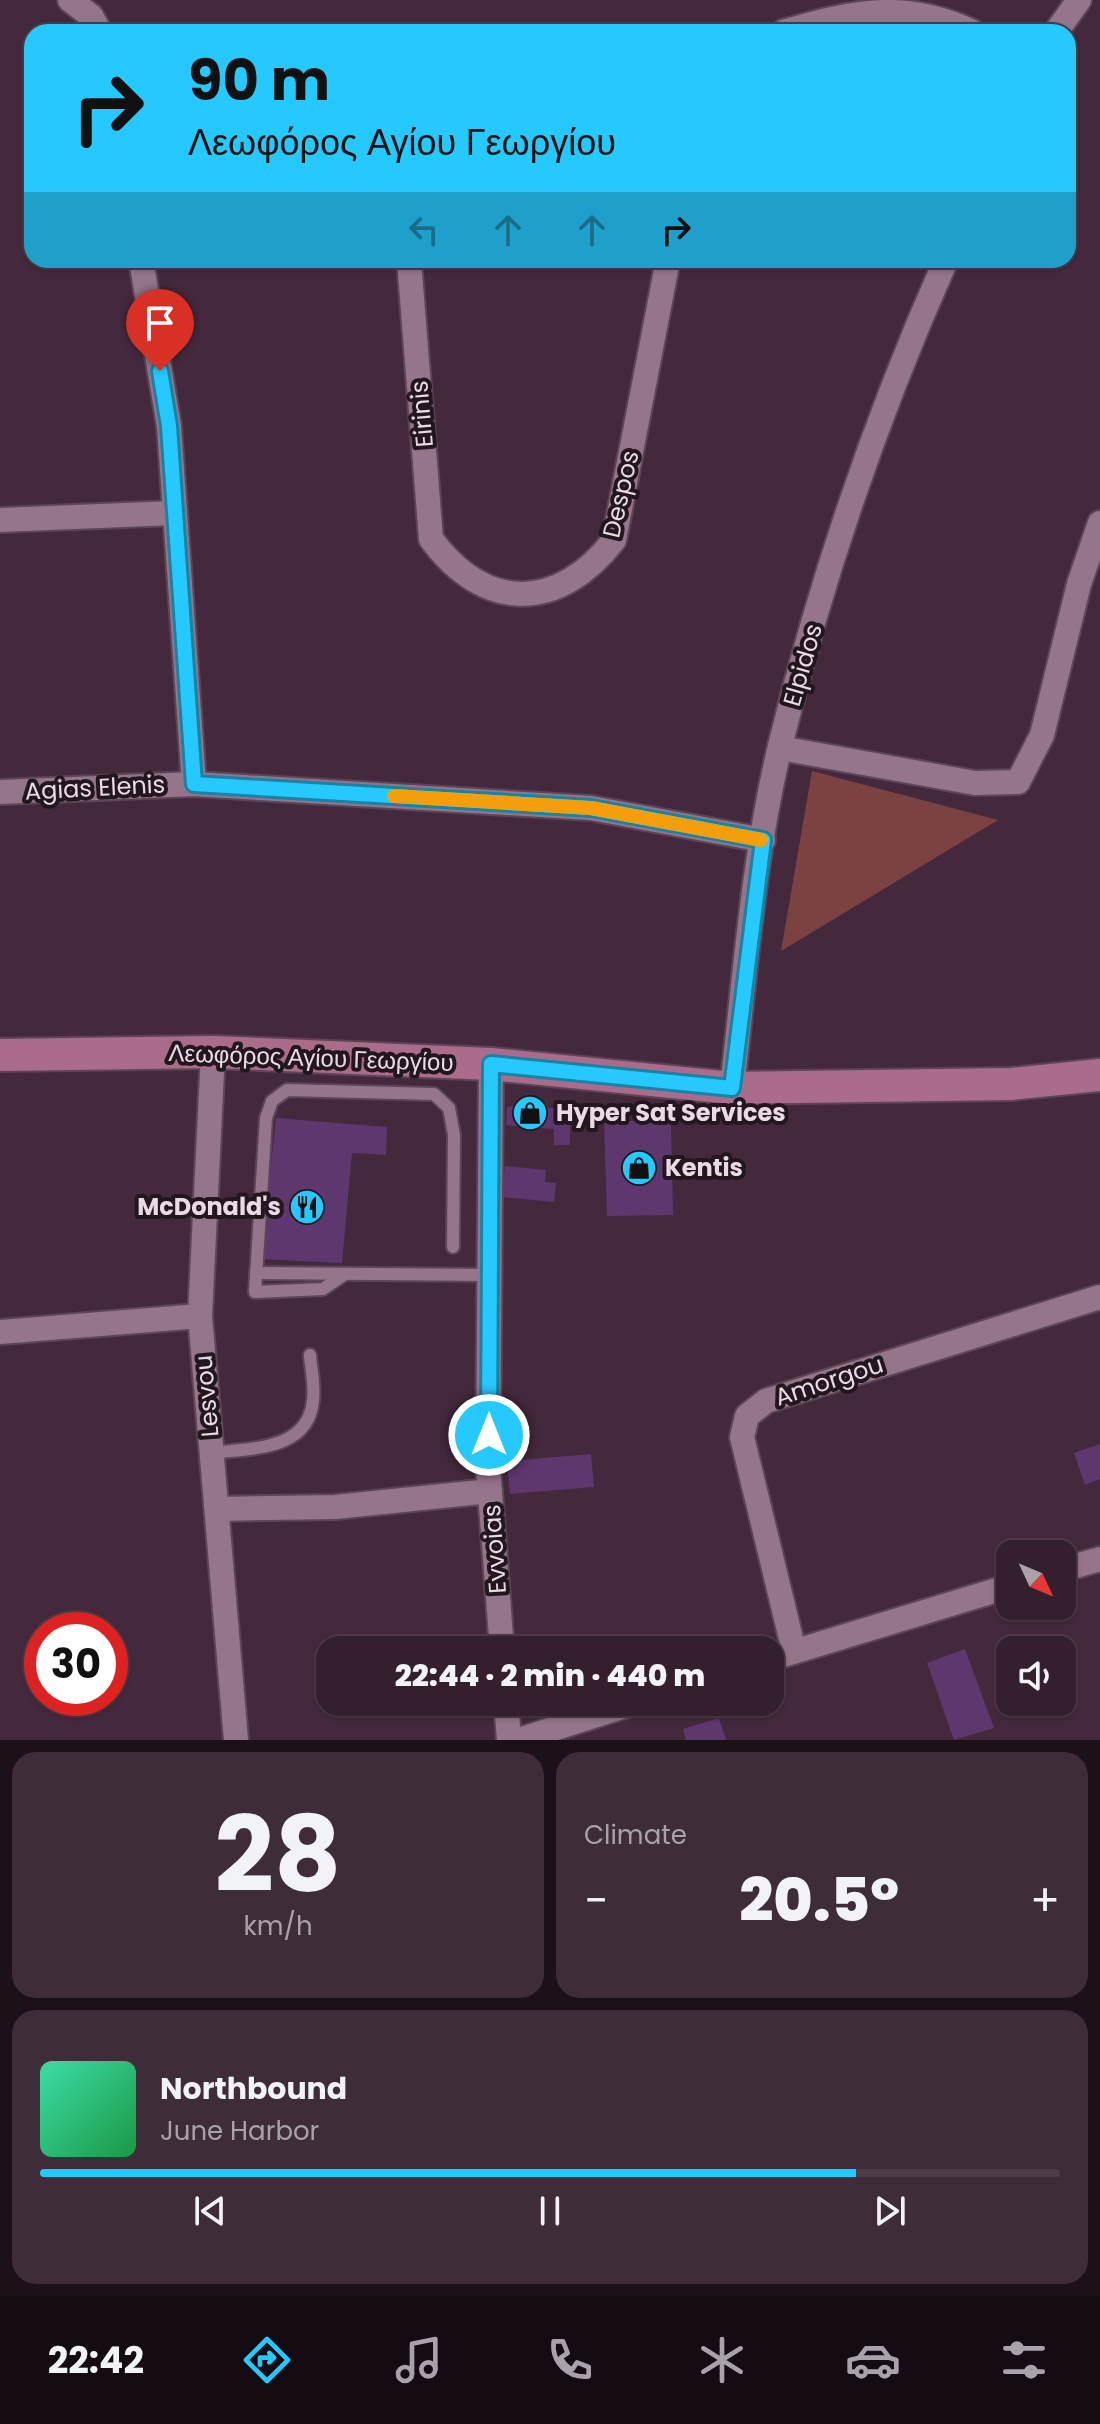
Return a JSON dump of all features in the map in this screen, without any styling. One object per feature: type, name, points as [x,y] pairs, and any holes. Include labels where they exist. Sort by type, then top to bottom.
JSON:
[{"type":"main road","name":"Λεωφόρος Αγίου Γεωργίου","points":[[0,1055],[213,1052],[491,1064],[732,1088],[1011,1084],[1100,1075]]},
{"type":"street","points":[[70,0],[91,16],[96,24]]},
{"type":"street","points":[[1062,24],[1079,0]]},
{"type":"street","points":[[809,24],[849,12],[893,8],[947,18],[958,24]]},
{"type":"street","points":[[142,268],[169,426],[194,784]]},
{"type":"street","name":"Eirinis","points":[[410,268],[431,539],[449,563]]},
{"type":"street","name":"Despos","points":[[449,563],[498,591],[526,595],[560,588],[595,565],[614,540],[666,268]]},
{"type":"street","name":"Elpidos","points":[[732,1088],[763,840],[780,748],[852,493],[899,365],[942,268]]},
{"type":"street","points":[[0,520],[174,513]]},
{"type":"street","points":[[780,748],[975,783],[1018,782],[1042,735],[1079,584],[1100,523]]},
{"type":"street","name":"Agias Elenis","points":[[0,792],[194,784],[591,808],[763,840]]},
{"type":"street","name":"Lesvou","points":[[213,1052],[200,1316],[236,1740]]},
{"type":"street","name":"Evvoias","points":[[491,1064],[490,1491],[501,1636]]},
{"type":"street","name":"Amorgou","points":[[794,1651],[742,1437],[747,1416],[766,1401],[1100,1297]]},
{"type":"street","points":[[0,1332],[200,1316]]},
{"type":"street","points":[[217,1509],[335,1507],[490,1491]]},
{"type":"street","points":[[1076,1566],[1100,1559]]},
{"type":"street","points":[[784,1654],[996,1590]]},
{"type":"street","points":[[507,1716],[509,1740]]},
{"type":"street","points":[[519,1740],[594,1716]]},
{"type":"lane","points":[[453,1247],[454,1135],[449,1108],[434,1094],[287,1090],[272,1101],[266,1118],[255,1292],[323,1289],[345,1274],[490,1275]]},
{"type":"lane","points":[[212,1453],[283,1444],[303,1426],[314,1402],[310,1355]]},
{"type":"shaded area","points":[[812,771],[998,820],[781,951]]},
{"type":"building","points":[[524,1105],[570,1110],[570,1145],[554,1145],[554,1129],[506,1125],[507,1107]]},
{"type":"building","name":"McDonald's","points":[[276,1118],[387,1127],[386,1155],[352,1153],[342,1263],[261,1259]]},
{"type":"building","name":"Kentis","points":[[604,1121],[671,1121],[673,1215],[607,1216]]},
{"type":"building","points":[[505,1166],[546,1170],[545,1182],[556,1183],[554,1202],[502,1197]]},
{"type":"building","points":[[1100,1444],[1100,1479],[1085,1485],[1074,1453]]},
{"type":"building","points":[[591,1454],[594,1487],[510,1494],[507,1461]]},
{"type":"building","points":[[965,1649],[994,1728],[954,1740],[927,1663]]},
{"type":"building","points":[[719,1718],[726,1740],[686,1740],[683,1729]]},
{"type":"slow traffic","points":[[394,796],[591,808],[761,840]]},
{"type":"place","name":"Hyper Sat Services","points":[[530,1113]]},
{"type":"place","name":"Kentis","points":[[639,1168]]},
{"type":"place","name":"McDonald's","points":[[307,1207]]},
{"type":"route","points":[[160,371],[169,426],[194,784],[591,808],[763,840],[732,1088],[491,1064],[489,1435]]}]
